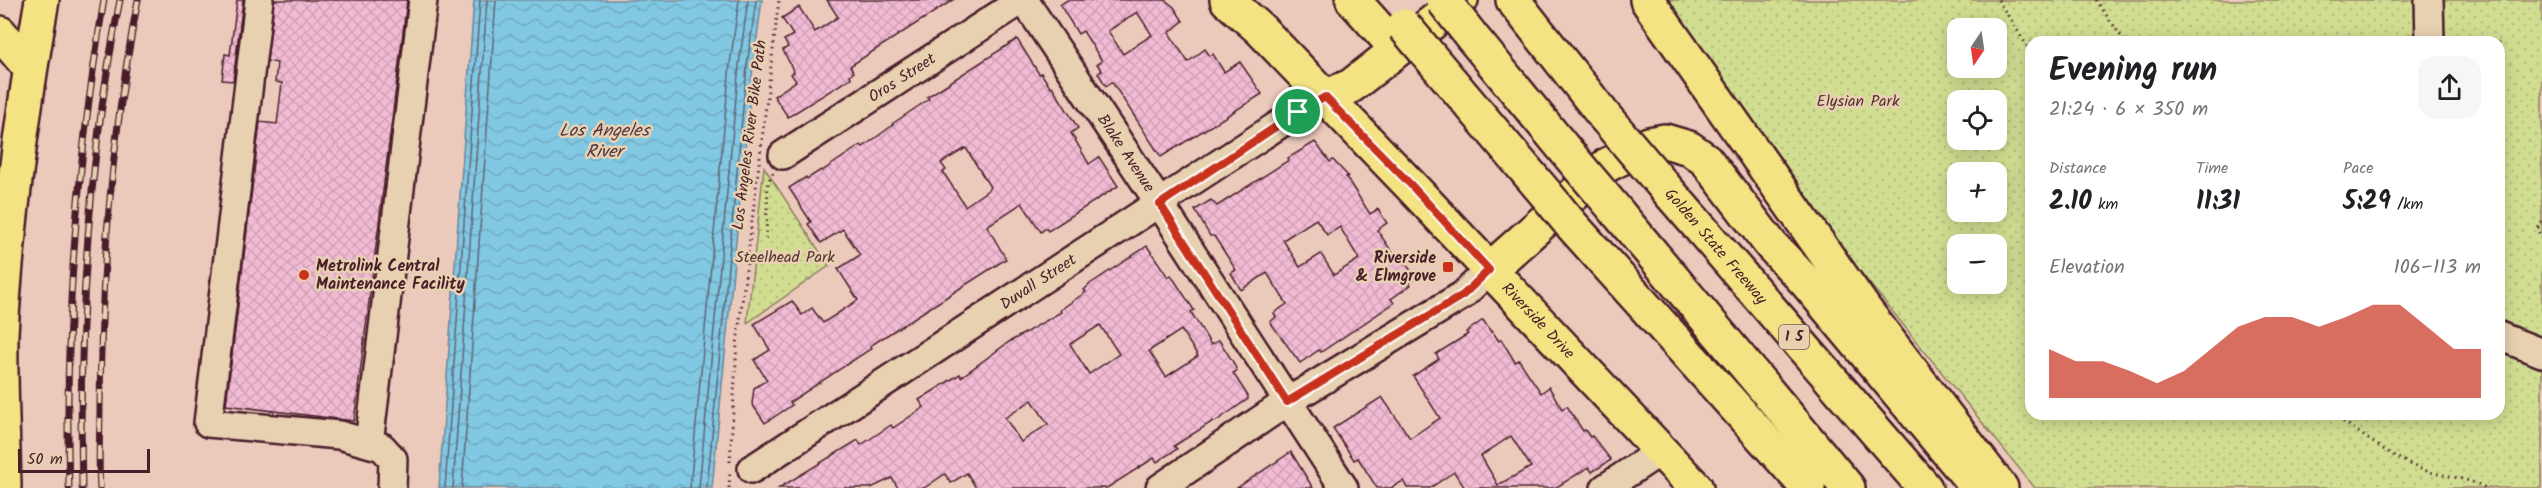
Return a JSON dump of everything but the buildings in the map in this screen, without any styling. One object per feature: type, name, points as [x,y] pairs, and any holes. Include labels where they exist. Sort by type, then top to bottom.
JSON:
[{"type":"main road","points":[[4,488],[1,336],[3,264],[30,68],[42,0]]},
{"type":"main road","name":"Riverside Drive","points":[[1227,0],[1260,29],[1412,186],[1696,488]]},
{"type":"main road","points":[[1353,0],[1396,32],[1418,58],[1490,131],[1808,488]]},
{"type":"main road","points":[[1383,0],[1396,32]]},
{"type":"main road","points":[[1443,0],[1570,156],[1848,488]]},
{"type":"main road","points":[[1325,97],[1352,86],[1461,0]]},
{"type":"main road","points":[[1647,0],[1865,310],[2001,488]]},
{"type":"main road","name":"Golden State Freeway","points":[[1516,3],[1605,117],[1925,488]]},
{"type":"main road","points":[[0,33],[30,68]]},
{"type":"main road","points":[[1489,270],[1607,165],[1649,144],[1665,141],[1689,148],[1706,160],[1772,245],[1807,283],[1978,488]]},
{"type":"street","points":[[259,0],[208,423],[339,435],[382,447],[393,459],[392,488]]},
{"type":"street","points":[[369,443],[423,0]]},
{"type":"street","name":"Oros Street","points":[[783,155],[1023,0]]},
{"type":"street","name":"Blake Avenue","points":[[1023,0],[1160,204],[1344,488]]},
{"type":"street","points":[[2429,0],[2430,36]]},
{"type":"street","name":"Duvall Street","points":[[752,469],[1292,116],[1325,97]]},
{"type":"street","points":[[1160,488],[1287,402],[1463,295],[1489,270]]},
{"type":"street","points":[[2505,338],[2542,353]]},
{"type":"street","points":[[1605,488],[1661,451]]},
{"type":"path","name":"Los Angeles River Bike Path","points":[[729,488],[737,344],[778,0]]},
{"type":"path","points":[[1998,0],[2025,43]]},
{"type":"path","points":[[2096,0],[2121,36]]},
{"type":"path","points":[[766,239],[768,182],[783,155]]},
{"type":"path","points":[[2542,222],[2537,229],[2542,238]]},
{"type":"path","points":[[2342,420],[2416,467],[2469,479],[2486,488]]},
{"type":"green space","name":"Elysian Park","points":[[1667,0],[2542,0],[2542,488],[2035,488],[1808,207]]},
{"type":"green space","name":"Steelhead Park","points":[[764,167],[829,266],[747,323]]},
{"type":"water","name":"Los Angeles River","points":[[474,0],[762,0],[753,66],[712,488],[439,488]]},
{"type":"railway","points":[[69,488],[69,366],[74,243],[86,121],[104,0]]},
{"type":"railway","points":[[82,488],[82,365],[88,243],[100,121],[120,0]]},
{"type":"railway","points":[[100,488],[101,355],[106,253],[121,100],[138,0]]},
{"type":"place","name":"Riverside & Elmgrove","points":[[1448,267]]},
{"type":"place","name":"Metrolink Central Maintenance Facility","points":[[304,275]]},
{"type":"route","points":[[1325,97],[1412,186],[1489,270],[1463,295],[1287,402],[1160,204],[1298,112],[1325,97]]}]
